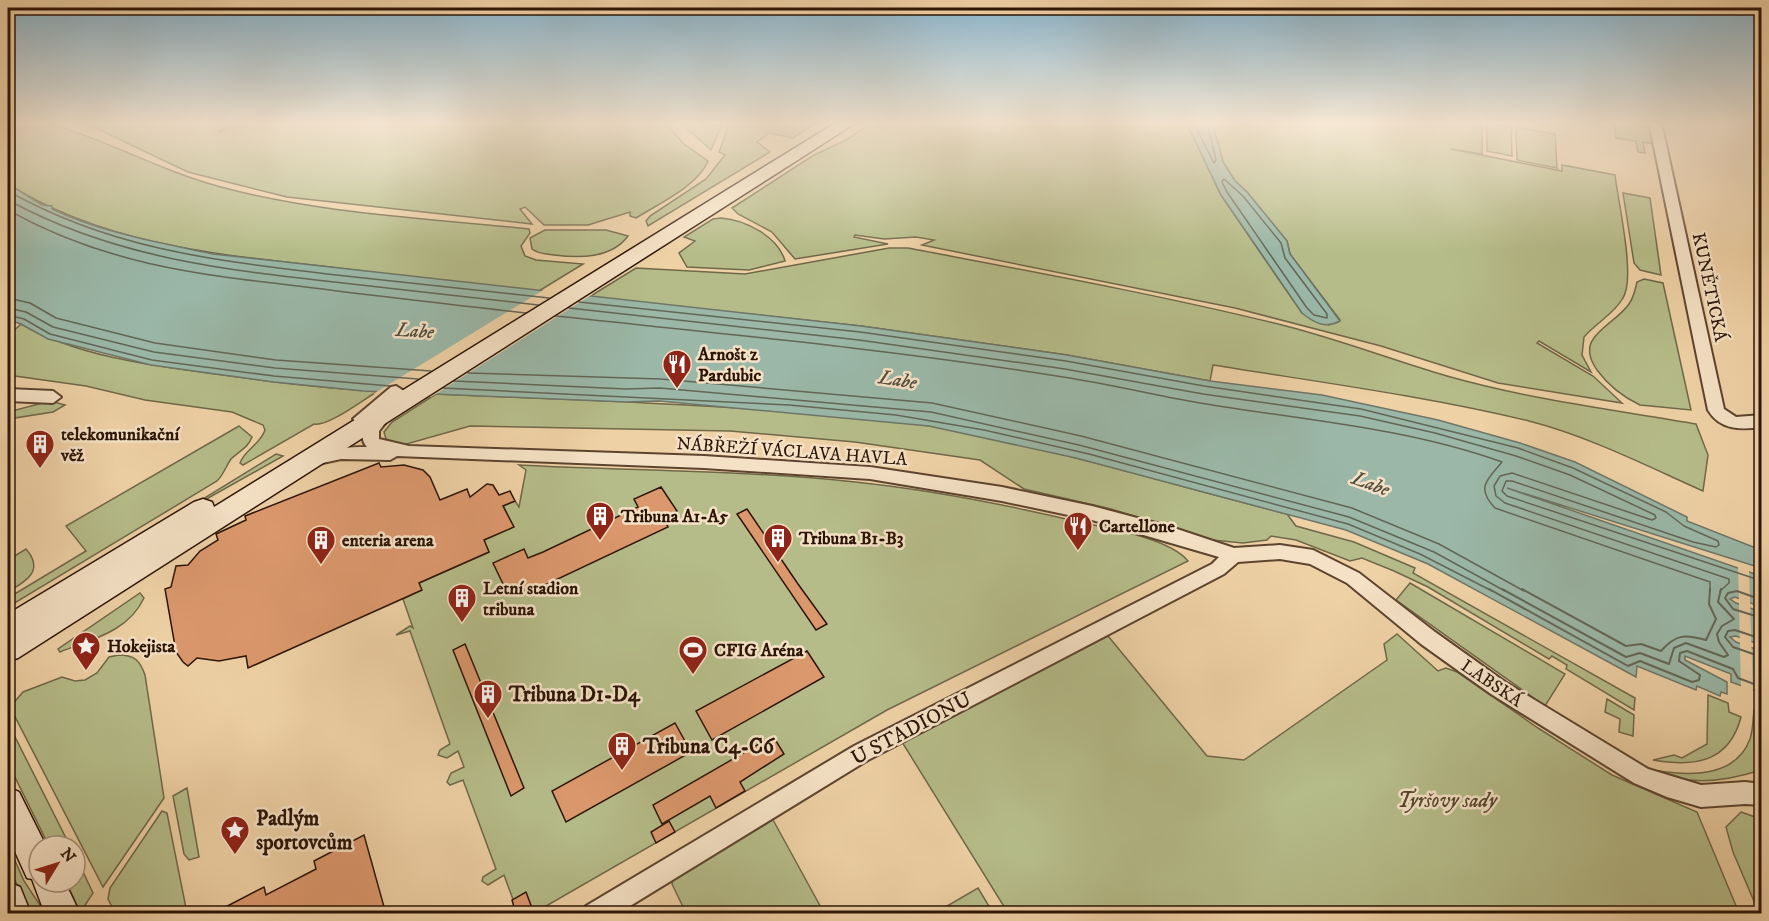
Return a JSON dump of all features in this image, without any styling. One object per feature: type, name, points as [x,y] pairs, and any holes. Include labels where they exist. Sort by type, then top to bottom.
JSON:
[{"type":"main road","points":[[8,628],[374,412],[640,248],[769,165]]},
{"type":"main road","points":[[8,649],[304,464],[348,447],[374,412],[396,391],[779,165]]},
{"type":"main road","points":[[8,803],[27,842]]},
{"type":"main road","points":[[53,894],[63,914]]},
{"type":"main road","points":[[8,899],[14,914]]},
{"type":"street","name":"KUNĚTICKÁ","points":[[1664,165],[1716,411],[1730,422],[1740,424],[1761,421]]},
{"type":"street","points":[[8,395],[53,398]]},
{"type":"street","name":"NÁBŘEŽÍ VÁCLAVA HAVLA","points":[[374,412],[371,442],[384,449],[409,452]]},
{"type":"street","name":"NÁBŘEŽÍ VÁCLAVA HAVLA","points":[[348,447],[409,452],[715,462],[870,474],[1002,494],[1092,513],[1171,534],[1234,555]]},
{"type":"street","name":"LABSKÁ","points":[[1234,555],[1280,552],[1326,562],[1353,578],[1471,670],[1641,776],[1667,787],[1701,796],[1759,794]]},
{"type":"street","name":"U STADIONU","points":[[594,914],[861,753],[1218,569],[1234,555]]},
{"type":"green space","points":[[8,165],[158,165],[221,187],[297,203],[374,214],[529,229],[530,233],[521,246],[525,256],[536,260],[583,264],[539,291],[240,257],[159,243],[120,233],[44,204],[8,184]]},
{"type":"green space","points":[[173,165],[706,165],[687,186],[636,218],[630,216],[630,212],[588,225],[544,225],[525,207],[520,209],[532,224],[287,197],[188,172]]},
{"type":"green space","points":[[717,165],[749,165],[648,226],[646,221],[650,216],[706,179]]},
{"type":"green space","points":[[799,165],[1207,165],[1221,195],[1302,313],[1329,325],[1340,320],[1290,254],[1287,241],[1247,192],[1235,181],[1225,165],[1532,165],[1562,171],[1562,165],[1615,175],[1627,257],[1627,288],[1615,309],[1584,337],[1582,355],[1591,372],[1539,341],[1537,343],[1593,376],[1622,403],[1498,383],[1381,346],[1235,308],[922,245],[934,240],[916,237],[884,239],[855,235],[854,237],[888,244],[795,259],[772,232],[738,214],[732,208]]},
{"type":"green space","points":[[1542,165],[1557,165],[1557,168]]},
{"type":"green space","points":[[1623,193],[1650,198],[1661,275],[1640,270],[1634,263]]},
{"type":"green space","points":[[721,218],[750,226],[768,237],[781,252],[785,261],[749,270],[687,267],[679,253],[695,241],[684,237],[713,219]]},
{"type":"green space","points":[[545,230],[606,230],[628,236],[621,244],[604,253],[564,256],[542,254],[532,249],[530,238]]},
{"type":"green space","points":[[889,248],[908,248],[1192,304],[1286,326],[1478,384],[1571,403],[1696,424],[1708,455],[1703,491],[1617,452],[1551,427],[1490,412],[1411,397],[1213,365],[1210,381],[1067,355],[861,326],[589,297],[636,268],[745,274]]},
{"type":"green space","points":[[1644,279],[1663,283],[1691,410],[1640,405],[1634,402],[1606,381],[1591,358],[1592,340],[1629,304],[1637,282]]},
{"type":"green space","points":[[21,324],[68,345],[145,364],[300,385],[378,391],[337,417],[314,424],[243,465],[240,463],[242,458],[260,440],[265,430],[263,425],[232,412],[145,400],[86,386],[8,375],[8,336]]},
{"type":"green space","points":[[436,394],[694,405],[874,418],[1020,444],[1109,467],[1287,514],[1296,526],[1354,542],[1415,568],[1413,573],[1635,698],[1634,710],[1566,669],[1567,665],[1552,656],[1549,659],[1428,587],[1362,558],[1350,561],[1296,540],[1271,536],[1267,540],[1243,543],[1212,540],[1111,509],[1024,489],[980,460],[855,442],[730,431],[470,426],[403,445],[386,439],[384,432],[392,422]]},
{"type":"green space","points":[[50,401],[65,405],[53,412],[8,419],[8,412]]},
{"type":"green space","points":[[239,426],[252,437],[246,447],[231,459],[217,481],[8,607],[8,598],[86,551],[66,526]]},
{"type":"green space","points":[[276,454],[283,456],[194,506],[8,619]]},
{"type":"green space","name":"CFIG Aréna","points":[[519,465],[771,475],[913,489],[998,504],[1124,532],[1155,541],[1180,553],[1188,561],[887,710],[534,913],[518,913],[504,875],[488,885],[482,881],[483,877],[496,869],[463,780],[450,785],[447,782],[451,773],[464,767],[458,751],[447,758],[438,755],[440,750],[450,744],[410,631],[396,635],[410,626],[413,628],[403,599],[421,590],[419,583],[489,552],[484,540],[513,527],[503,505],[515,501],[519,507],[526,470]]},
{"type":"green space","points":[[26,549],[34,563],[31,575],[8,592],[8,560]]},
{"type":"green space","points":[[1410,583],[1565,674],[1545,706],[1396,600]]},
{"type":"green space","points":[[140,593],[144,598],[137,610],[119,627],[60,652],[58,649]]},
{"type":"green space","name":"Tyršovy sady","points":[[1397,634],[1438,671],[1446,668],[1457,672],[1538,728],[1612,775],[1697,812],[1739,913],[1008,913],[902,742],[1108,636],[1207,756],[1244,760],[1387,660],[1384,644]]},
{"type":"green space","points":[[129,656],[136,660],[145,675],[164,798],[103,887],[87,856],[87,834],[76,834],[10,707],[23,692],[62,677],[75,681],[85,680],[97,673],[109,657]]},
{"type":"green space","points":[[1708,695],[1728,703],[1729,712],[1741,717],[1728,744],[1719,753],[1696,762],[1653,760],[1674,755],[1682,758],[1707,744]]},
{"type":"green space","points":[[1607,699],[1634,715],[1633,736],[1619,732],[1620,719],[1605,712]]},
{"type":"green space","points":[[1754,710],[1761,713],[1761,770],[1736,777],[1710,780],[1683,779],[1659,771],[1698,773],[1723,767],[1734,761],[1750,739]]},
{"type":"green space","points":[[8,723],[64,834],[43,834],[8,763]]},
{"type":"green space","points":[[187,788],[199,857],[189,860],[184,854],[173,796]]},
{"type":"green space","points":[[162,811],[167,813],[187,913],[115,913],[108,899],[110,888]]},
{"type":"green space","points":[[1741,812],[1761,819],[1761,913],[1759,913],[1733,852],[1726,827]]},
{"type":"green space","points":[[772,818],[824,913],[686,913],[672,884],[674,878]]},
{"type":"green space","points":[[8,845],[27,886],[27,894],[33,894],[45,913],[30,913],[8,865]]},
{"type":"green space","points":[[87,880],[93,893],[80,913],[71,894],[87,894]]},
{"type":"green space","points":[[978,888],[993,913],[935,913]]},
{"type":"water","points":[[1207,165],[1225,165],[1235,181],[1247,192],[1287,241],[1290,254],[1340,321],[1330,325],[1320,324],[1302,313],[1221,195]]},
{"type":"water","name":"Labe","points":[[8,184],[42,205],[52,206],[52,209],[91,224],[131,236],[213,254],[861,326],[1067,355],[1210,381],[1322,395],[1438,420],[1520,443],[1575,462],[1687,517],[1687,521],[1761,550],[1761,568],[1507,488],[1761,576],[1761,607],[1735,597],[1730,599],[1761,612],[1761,645],[1736,636],[1730,637],[1736,642],[1761,651],[1761,693],[1731,682],[1731,674],[1685,656],[1685,660],[1727,682],[1727,694],[1721,692],[1720,696],[1697,686],[1696,690],[1637,666],[1636,677],[1428,564],[1346,530],[1076,458],[929,426],[659,401],[626,402],[363,391],[274,382],[151,365],[48,339],[21,324],[8,320]]},
{"type":"pier","points":[[545,289],[593,294],[431,397],[373,394]]},
{"type":"pier","points":[[1738,565],[1749,569],[1753,693],[1741,689]]},
{"type":"building","name":"enteria arena","points":[[379,463],[381,467],[404,465],[423,470],[430,477],[440,500],[467,489],[470,497],[487,484],[493,485],[499,495],[510,491],[515,501],[503,506],[514,527],[484,540],[489,552],[419,583],[422,590],[248,668],[246,656],[219,661],[197,658],[188,666],[183,662],[176,652],[165,589],[171,587],[176,566],[188,565],[200,551],[218,540],[216,534],[246,520],[245,516]]},
{"type":"building","name":"Tribuna A1-A5","points":[[661,487],[677,511],[663,517],[668,527],[526,594],[521,583],[506,590],[493,563],[524,549],[528,558],[543,552],[638,507],[634,499]]},
{"type":"building","name":"Tribuna B1-B3","points":[[747,509],[827,624],[816,630],[737,514]]},
{"type":"building","name":"Tribuna D1-D4","points":[[465,644],[524,788],[511,796],[453,650]]},
{"type":"building","points":[[807,651],[824,677],[712,740],[696,711]]},
{"type":"building","name":"Tribuna C4-C6","points":[[675,723],[691,752],[566,822],[552,791]]},
{"type":"building","points":[[773,736],[784,754],[740,782],[745,791],[716,808],[710,796],[662,824],[653,805]]},
{"type":"building","points":[[669,821],[675,832],[656,843],[651,832]]},
{"type":"building","points":[[364,835],[386,914],[212,914],[264,887],[266,895],[316,869],[314,861]]},
{"type":"building","points":[[526,892],[532,908],[516,914],[512,900]]},
{"type":"place","name":"Arnošt z Pardubic","points":[[677,390]]},
{"type":"place","name":"telekomunikační věž","points":[[40,470]]},
{"type":"place","name":"Tribuna A1-A5","points":[[600,542]]},
{"type":"place","name":"Cartellone","points":[[1078,552]]},
{"type":"place","name":"Tribuna B1-B3","points":[[778,564]]},
{"type":"place","name":"enteria arena","points":[[321,566]]},
{"type":"place","name":"Letní stadion tribuna","points":[[462,624]]},
{"type":"place","name":"Hokejista","points":[[86,672]]},
{"type":"place","name":"CFIG Aréna","points":[[693,676]]},
{"type":"place","name":"Tribuna D1-D4","points":[[488,720]]},
{"type":"place","name":"Tribuna C4-C6","points":[[622,772]]},
{"type":"place","name":"Padlým sportovcům","points":[[235,856]]}]
